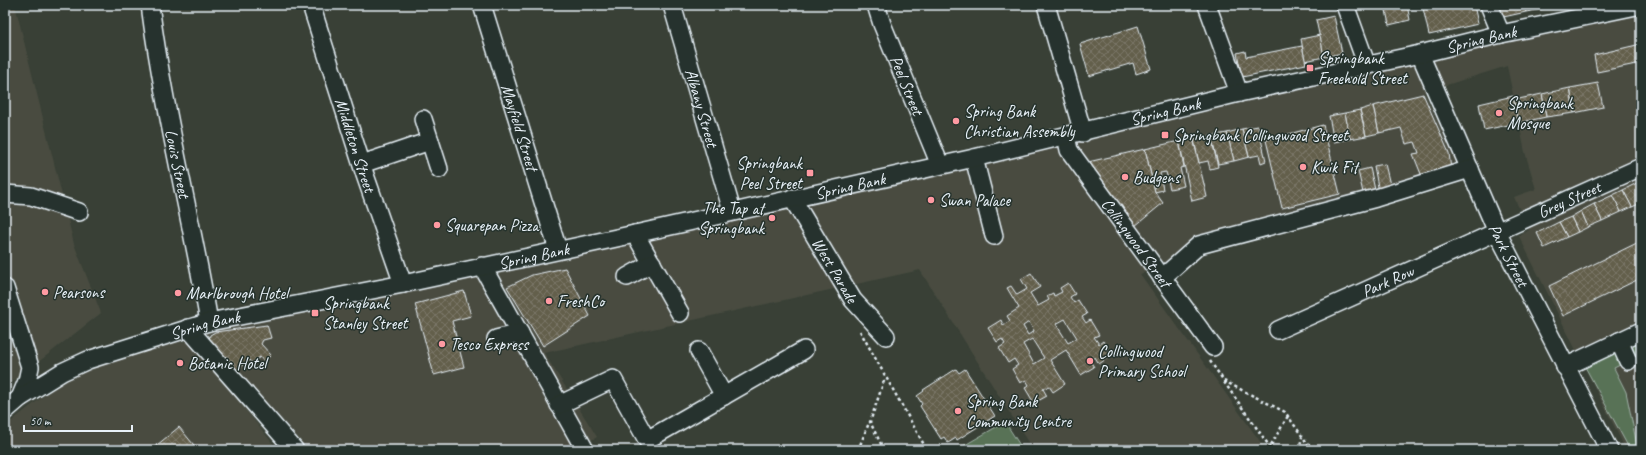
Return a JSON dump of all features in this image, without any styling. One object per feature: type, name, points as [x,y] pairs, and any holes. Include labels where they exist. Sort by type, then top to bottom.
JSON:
[{"type":"street","name":"Louis Street","points":[[150,5],[156,49],[209,322]]},
{"type":"street","name":"Middleton Street","points":[[311,5],[362,164],[403,284]]},
{"type":"street","name":"Mayfield Street","points":[[482,5],[558,250]]},
{"type":"street","name":"Albany Street","points":[[672,5],[732,211]]},
{"type":"street","name":"Peel Street","points":[[876,5],[882,24],[940,165]]},
{"type":"street","points":[[1046,5],[1083,133]]},
{"type":"street","points":[[1207,5],[1239,93]]},
{"type":"street","points":[[1345,5],[1366,66]]},
{"type":"street","points":[[1489,5],[1501,34]]},
{"type":"street","name":"Spring Bank","points":[[5,411],[20,398],[62,372],[88,360],[209,322],[403,284],[635,234],[1083,133],[1239,93],[1420,54],[1501,34],[1641,5]]},
{"type":"street","name":"Park Street","points":[[1420,54],[1497,232],[1565,367],[1609,450]]},
{"type":"street","points":[[423,119],[439,169]]},
{"type":"street","name":"Collingwood Street","points":[[1066,136],[1069,150],[1213,347]]},
{"type":"street","points":[[362,164],[430,141]]},
{"type":"street","points":[[974,158],[994,236]]},
{"type":"street","name":"Grey Street","points":[[1497,232],[1641,167]]},
{"type":"street","points":[[1162,278],[1199,245],[1376,198],[1470,169]]},
{"type":"street","points":[[5,194],[31,196],[79,212]]},
{"type":"street","name":"West Parade","points":[[792,198],[853,300],[886,336]]},
{"type":"street","name":"Park Row","points":[[1278,330],[1497,232]]},
{"type":"street","points":[[635,234],[680,314]]},
{"type":"street","points":[[627,277],[652,263]]},
{"type":"street","points":[[482,266],[585,450]]},
{"type":"street","points":[[5,288],[30,367],[27,382],[20,398]]},
{"type":"street","points":[[188,328],[296,450]]},
{"type":"street","points":[[1565,367],[1641,331]]},
{"type":"street","points":[[496,339],[520,333]]},
{"type":"street","points":[[1619,341],[1628,361]]},
{"type":"street","points":[[560,404],[613,379],[647,440],[804,350]]},
{"type":"street","points":[[699,351],[724,396]]},
{"type":"street","name":"Spring Bank","points":[[30,367],[39,374],[62,372]]},
{"type":"path","points":[[858,329],[927,450]]},
{"type":"path","points":[[1213,347],[1210,362],[1269,448],[1288,416]]},
{"type":"path","points":[[858,450],[886,378]]},
{"type":"path","points":[[1224,381],[1285,412],[1312,450]]},
{"type":"path","points":[[870,422],[884,450]]},
{"type":"path","points":[[1299,450],[1302,436]]},
{"type":"shaded area","points":[[5,5],[15,5],[74,244],[101,313],[5,388]]},
{"type":"shaded area","points":[[1641,14],[1641,450],[1626,450],[1519,236],[1529,230],[1514,197],[1536,189],[1525,152],[1507,66],[1424,92],[1452,151],[1458,171],[1140,274],[1264,447],[1260,450],[1033,450],[920,270],[544,353],[597,437],[573,450],[309,450],[255,390],[243,383],[204,338],[208,331],[215,328],[1260,91]]},
{"type":"shaded area","points":[[190,340],[278,450],[5,450],[5,426],[77,370],[112,356]]},
{"type":"green space","points":[[1641,338],[1641,362],[1639,363],[1633,348],[1633,344]]},
{"type":"green space","points":[[1610,351],[1617,353],[1622,364],[1614,368],[1626,392],[1638,450],[1630,450],[1583,363]]},
{"type":"green space","points":[[1005,422],[1023,450],[932,450],[928,446],[958,449]]},
{"type":"building","points":[[1315,5],[1331,5],[1317,9]]},
{"type":"building","points":[[1385,5],[1407,5],[1410,20],[1389,25]]},
{"type":"building","points":[[1437,5],[1474,5],[1478,24],[1429,35],[1423,8]]},
{"type":"building","points":[[1496,5],[1524,5],[1526,12],[1499,18]]},
{"type":"building","points":[[1524,5],[1557,5],[1558,6],[1526,12]]},
{"type":"building","points":[[1334,16],[1342,53],[1324,57],[1316,20]]},
{"type":"building","points":[[1138,26],[1151,69],[1136,74],[1133,63],[1089,76],[1080,44]]},
{"type":"building","points":[[1320,35],[1324,57],[1305,61],[1301,39]]},
{"type":"building","points":[[1641,44],[1641,63],[1597,72],[1594,55]]},
{"type":"building","points":[[1302,46],[1306,64],[1242,77],[1237,53],[1245,51],[1246,57]]},
{"type":"building","points":[[1598,83],[1603,107],[1574,113],[1570,88]]},
{"type":"building","points":[[1570,88],[1574,113],[1546,117],[1542,94]]},
{"type":"building","points":[[1423,94],[1449,153],[1451,170],[1423,179],[1413,154],[1419,153],[1415,142],[1406,144],[1401,128],[1379,133],[1373,106]]},
{"type":"building","points":[[1542,94],[1546,117],[1518,123],[1514,100]]},
{"type":"building","name":"Springbank Mosque","points":[[1513,96],[1518,123],[1484,130],[1479,104]]},
{"type":"building","points":[[1373,106],[1379,133],[1366,136],[1360,110]]},
{"type":"building","points":[[1360,110],[1366,136],[1350,139],[1345,113]]},
{"type":"building","points":[[1345,113],[1350,139],[1334,142],[1329,116]]},
{"type":"building","name":"Kwik Fit","points":[[1323,125],[1340,194],[1282,208],[1266,140]]},
{"type":"building","points":[[1258,126],[1266,161],[1261,163],[1259,155],[1249,157],[1242,129]]},
{"type":"building","points":[[1242,129],[1249,157],[1234,161],[1227,133]]},
{"type":"building","points":[[1227,133],[1234,161],[1218,164],[1211,136]]},
{"type":"building","points":[[1211,136],[1218,167],[1210,169],[1208,161],[1199,163],[1194,140]]},
{"type":"building","points":[[1193,138],[1207,197],[1192,201],[1179,141]]},
{"type":"building","points":[[1179,141],[1184,167],[1180,168],[1184,186],[1170,189],[1166,172],[1160,173],[1163,190],[1155,192],[1145,149]]},
{"type":"building","name":"Budgens","points":[[1145,149],[1155,192],[1163,203],[1135,226],[1088,162]]},
{"type":"building","points":[[1385,164],[1391,189],[1379,192],[1374,166]]},
{"type":"building","points":[[1370,168],[1376,194],[1364,197],[1358,171]]},
{"type":"building","points":[[1641,181],[1641,203],[1632,207],[1623,190]]},
{"type":"building","points":[[1623,190],[1632,207],[1621,212],[1613,195]]},
{"type":"building","points":[[1613,195],[1621,212],[1602,221],[1594,204]]},
{"type":"building","points":[[1594,204],[1602,221],[1588,227],[1581,211]]},
{"type":"building","points":[[1581,211],[1588,227],[1578,232],[1571,217]]},
{"type":"building","points":[[1571,217],[1578,232],[1567,237],[1559,222]]},
{"type":"building","points":[[1559,222],[1567,237],[1544,248],[1537,233]]},
{"type":"building","points":[[1641,241],[1641,278],[1563,316],[1549,286]]},
{"type":"building","name":"FreshCo","points":[[565,268],[590,316],[543,346],[507,287],[532,275]]},
{"type":"building","name":"Collingwood Primary School","points":[[1031,273],[1040,287],[1030,293],[1038,306],[1049,300],[1047,296],[1053,293],[1054,296],[1062,292],[1060,288],[1068,283],[1075,294],[1070,297],[1074,303],[1078,300],[1087,314],[1082,317],[1086,323],[1090,320],[1099,335],[1094,337],[1099,344],[1103,341],[1112,355],[1099,364],[1095,357],[1090,361],[1094,367],[1081,375],[1066,350],[1050,360],[1065,384],[1053,392],[1049,386],[1043,389],[1047,396],[1034,403],[1025,388],[1029,385],[1026,380],[1020,383],[1012,369],[1018,365],[1014,359],[1008,363],[999,348],[1005,344],[1002,339],[997,342],[988,328],[1001,320],[1003,325],[1010,321],[1007,316],[1019,308],[1007,288],[1011,286],[1017,295],[1027,289],[1021,279]],"holes":[[[1065,319],[1077,338],[1068,343],[1056,324]],[[1029,322],[1034,331],[1028,335],[1023,326]],[[1032,339],[1044,358],[1034,364],[1023,344]]]},
{"type":"building","name":"Tesco Express","points":[[464,291],[471,316],[452,321],[464,367],[434,375],[415,304]]},
{"type":"building","points":[[267,325],[271,338],[263,340],[261,344],[271,355],[264,362],[260,357],[252,363],[249,360],[237,370],[209,340],[210,335],[215,332]]},
{"type":"building","name":"Spring Bank Community Centre","points":[[956,369],[959,373],[965,369],[995,416],[957,440],[956,438],[948,443],[944,437],[941,439],[920,406],[922,404],[917,396],[924,391],[923,390]]},
{"type":"building","points":[[179,427],[198,450],[151,450]]},
{"type":"place","name":"Springbank Freehold Street","points":[[1310,68]]},
{"type":"place","name":"Springbank Mosque","points":[[1499,113]]},
{"type":"place","name":"Spring Bank Christian Assembly","points":[[956,121]]},
{"type":"place","name":"Springbank Collingwood Street","points":[[1165,135]]},
{"type":"place","name":"Kwik Fit","points":[[1303,167]]},
{"type":"place","name":"Springbank Peel Street","points":[[810,173]]},
{"type":"place","name":"Budgens","points":[[1125,177]]},
{"type":"place","name":"Swan Palace","points":[[931,200]]},
{"type":"place","name":"The Tap at Springbank","points":[[772,218]]},
{"type":"place","name":"Squarepan Pizza","points":[[437,225]]},
{"type":"place","name":"Pearsons","points":[[45,292]]},
{"type":"place","name":"Marlbrough Hotel","points":[[178,293]]},
{"type":"place","name":"FreshCo","points":[[549,301]]},
{"type":"place","name":"Springbank Stanley Street","points":[[315,313]]},
{"type":"place","name":"Tesco Express","points":[[442,344]]},
{"type":"place","name":"Collingwood Primary School","points":[[1090,361]]},
{"type":"place","name":"Botanic Hotel","points":[[180,363]]},
{"type":"place","name":"Spring Bank Community Centre","points":[[958,411]]}]
